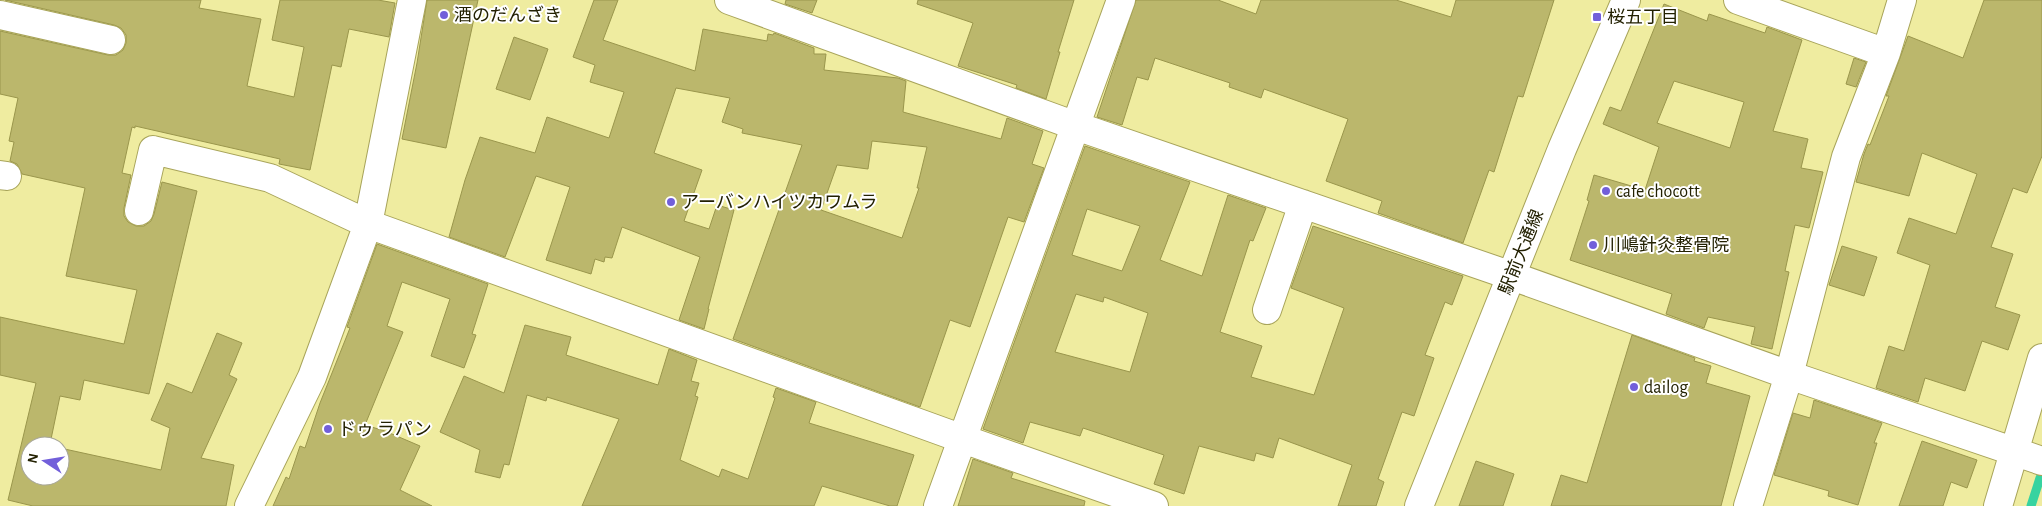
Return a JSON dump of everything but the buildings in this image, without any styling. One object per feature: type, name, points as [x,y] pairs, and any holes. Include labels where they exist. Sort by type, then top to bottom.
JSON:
[{"type":"street","points":[[249,506],[312,377],[368,224],[412,0]]},
{"type":"street","points":[[729,0],[1076,126],[1512,276],[1789,375],[2042,461]]},
{"type":"street","points":[[938,506],[1121,0]]},
{"type":"street","name":"駅前大通線","points":[[1419,506],[1562,149],[1626,0]]},
{"type":"street","points":[[1738,0],[1886,52]]},
{"type":"street","points":[[1748,506],[1789,375],[1846,157],[1886,52],[1902,0]]},
{"type":"street","points":[[0,15],[111,40]]},
{"type":"street","points":[[139,211],[153,150],[270,178],[368,224],[1154,506]]},
{"type":"street","points":[[1267,310],[1303,204]]},
{"type":"street","points":[[1998,506],[2042,358]]},
{"type":"waterway","points":[[2031,506],[2040,478]]},
{"type":"place","name":"酒のだんざき","points":[[444,15]]},
{"type":"place","name":"桜五丁目","points":[[1597,17]]},
{"type":"place","name":"cafe chocott","points":[[1606,191]]},
{"type":"place","name":"アーバンハイツカワムラ","points":[[671,202]]},
{"type":"place","name":"川嶋針灸整骨院","points":[[1593,245]]},
{"type":"place","name":"dailog","points":[[1634,387]]},
{"type":"place","name":"ドゥ ラパン","points":[[328,429]]}]
